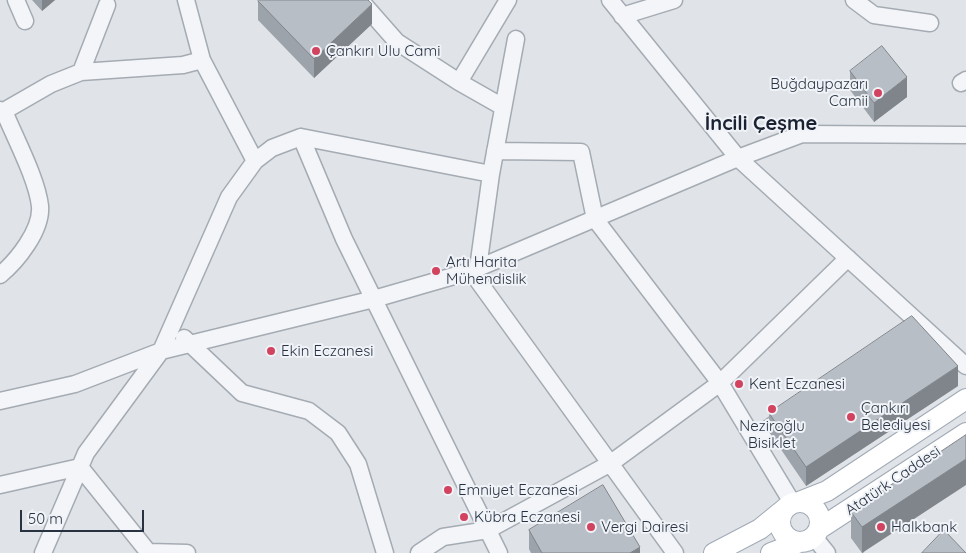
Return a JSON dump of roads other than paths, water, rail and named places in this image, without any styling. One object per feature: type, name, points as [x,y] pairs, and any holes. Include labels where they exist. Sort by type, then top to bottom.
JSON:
[{"type":"main road","name":"Atatürk Caddesi","points":[[714,553],[760,529],[793,504],[828,491],[966,399]]},
{"type":"main road","name":"Atatürk Caddesi","points":[[771,553],[811,536],[966,433]]},
{"type":"main road","points":[[804,502],[815,508],[820,518],[811,536],[794,541],[783,532],[780,519],[793,504],[804,502]]},
{"type":"street","points":[[16,0],[25,21]]},
{"type":"street","points":[[186,0],[202,60],[255,161]]},
{"type":"street","points":[[360,0],[397,42],[459,82],[503,107]]},
{"type":"street","points":[[459,82],[508,0]]},
{"type":"street","points":[[610,0],[738,158],[966,366]]},
{"type":"street","points":[[622,16],[674,0]]},
{"type":"street","points":[[854,0],[874,15],[930,23]]},
{"type":"street","points":[[81,72],[107,5]]},
{"type":"street","points":[[516,39],[475,269],[675,553]]},
{"type":"street","points":[[0,275],[21,253],[29,239],[40,208],[34,184],[2,110],[51,84],[81,72],[183,65],[202,60]]},
{"type":"street","points":[[0,401],[75,384],[161,351],[374,299],[475,269],[738,158],[802,134],[966,135]]},
{"type":"street","points":[[301,137],[344,239],[499,553]]},
{"type":"street","points":[[43,553],[86,453],[161,351],[229,197],[255,161],[272,148],[301,137],[491,174]]},
{"type":"street","points":[[495,150],[581,152],[595,219],[720,383],[793,504]]},
{"type":"street","points":[[419,553],[443,537],[488,530],[611,463],[720,383],[848,258]]},
{"type":"street","points":[[899,333],[915,321]]},
{"type":"street","points":[[172,327],[242,393],[308,411],[338,433],[358,464],[385,553]]},
{"type":"street","points":[[754,438],[803,403]]},
{"type":"street","points":[[0,485],[80,467]]},
{"type":"street","points":[[80,467],[149,552],[187,553]]},
{"type":"street","points":[[811,536],[827,553]]},
{"type":"place","name":"Çankırı Ulu Cami","points":[[316,51]]},
{"type":"place","name":"Buğdaypazarı Camii","points":[[878,93]]},
{"type":"place","name":"Artı Harita Mühendislik","points":[[436,271]]},
{"type":"place","name":"Ekin Eczanesi","points":[[271,351]]},
{"type":"place","name":"Kent Eczanesi","points":[[739,384]]},
{"type":"place","name":"Neziroğlu Bisiklet","points":[[772,409]]},
{"type":"place","name":"Çankırı Belediyesi","points":[[851,417]]},
{"type":"place","name":"Emniyet Eczanesi","points":[[448,490]]},
{"type":"place","name":"Kübra Eczanesi","points":[[464,517]]},
{"type":"place","name":"Vergi Dairesi","points":[[591,527]]},
{"type":"place","name":"Halkbank","points":[[881,527]]},
{"type":"district","name":"İncili Çeşme","points":[[761,124]]}]
